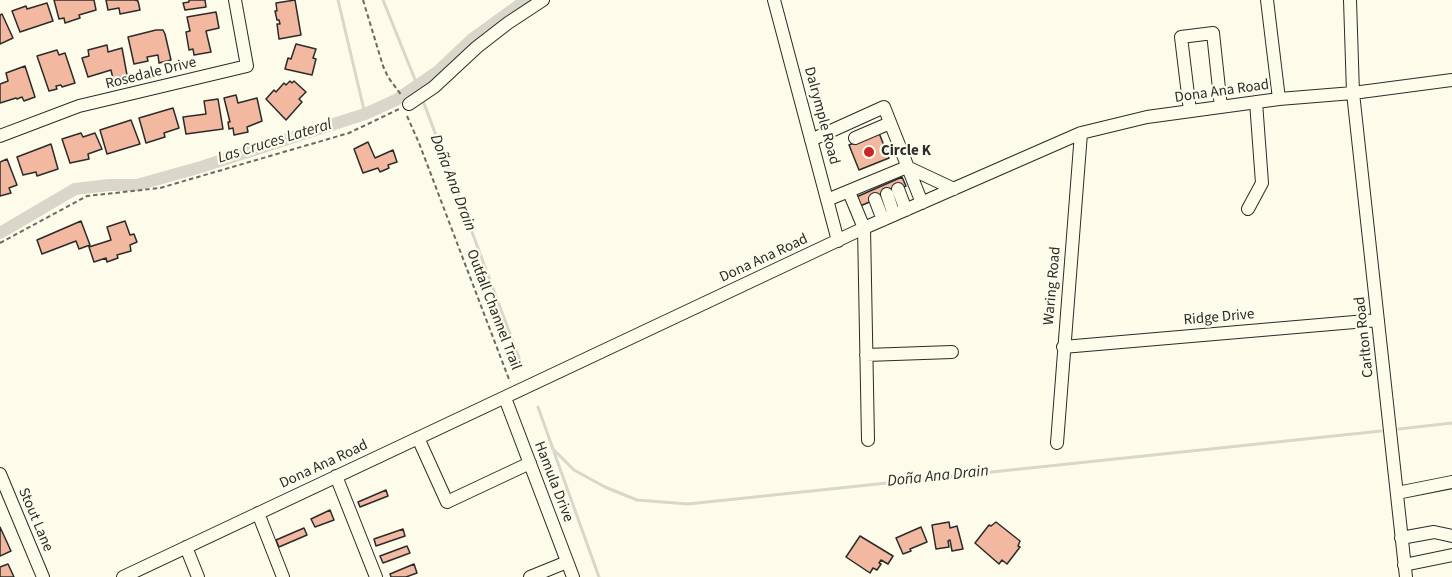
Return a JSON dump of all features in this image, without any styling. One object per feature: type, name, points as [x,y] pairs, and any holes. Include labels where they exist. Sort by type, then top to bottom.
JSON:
[{"type":"street","name":"Rosedale Drive","points":[[0,136],[79,106],[247,66],[235,0]]},
{"type":"street","points":[[407,105],[434,87],[477,47],[508,23],[543,0]]},
{"type":"street","name":"Dalrymple Road","points":[[774,0],[838,241]]},
{"type":"street","points":[[1267,0],[1279,99]]},
{"type":"street","name":"Carlton Road","points":[[1350,0],[1353,93],[1405,571]]},
{"type":"street","points":[[1190,111],[1181,37],[1213,33],[1221,107]]},
{"type":"street","name":"Dona Ana Road","points":[[123,577],[864,228],[1081,133],[1147,117],[1279,99],[1353,93],[1452,80]]},
{"type":"street","points":[[1248,209],[1262,183],[1256,102]]},
{"type":"street","points":[[811,140],[884,107],[922,203]]},
{"type":"street","points":[[855,138],[890,123]]},
{"type":"street","name":"Waring Road","points":[[1057,442],[1081,133]]},
{"type":"street","points":[[828,200],[849,192],[883,186],[907,167]]},
{"type":"street","points":[[907,167],[954,189]]},
{"type":"street","points":[[883,186],[906,210]]},
{"type":"street","points":[[883,186],[889,217]]},
{"type":"street","points":[[849,192],[864,228],[868,440]]},
{"type":"street","name":"Ridge Drive","points":[[1064,347],[1378,320]]},
{"type":"street","points":[[866,355],[952,352]]},
{"type":"street","name":"Hamula Drive","points":[[510,396],[530,463],[573,577]]},
{"type":"street","points":[[418,438],[447,502],[530,463]]},
{"type":"street","name":"Stout Lane","points":[[0,474],[43,577]]},
{"type":"street","points":[[336,476],[376,577]]},
{"type":"street","points":[[1397,493],[1452,482]]},
{"type":"street","points":[[258,513],[284,577]]},
{"type":"street","points":[[1401,538],[1434,532],[1452,536]]},
{"type":"street","points":[[186,547],[198,577]]},
{"type":"street","points":[[1405,571],[1452,555]]},
{"type":"street","points":[[530,577],[567,561]]},
{"type":"path","points":[[363,0],[383,66],[401,93]]},
{"type":"path","points":[[0,243],[87,196],[170,185],[349,133],[407,105]]},
{"type":"path","name":"Outfall Channel Trail","points":[[407,105],[408,119],[419,143],[510,396]]},
{"type":"building","points":[[54,0],[94,0],[96,10],[79,15],[80,18],[65,23],[64,18],[59,19]]},
{"type":"building","points":[[106,0],[135,0],[138,1],[140,10],[120,14],[119,8],[108,10]]},
{"type":"building","points":[[189,0],[205,0],[206,7],[185,10],[183,3]]},
{"type":"building","points":[[295,0],[301,35],[279,39],[277,24],[280,24],[275,11],[277,11],[276,3]]},
{"type":"building","points":[[47,3],[53,21],[20,32],[12,11]]},
{"type":"building","points":[[216,12],[219,28],[206,31],[211,52],[194,55],[193,49],[189,50],[186,32],[190,31],[187,17]]},
{"type":"building","points":[[2,14],[13,38],[0,44],[0,15]]},
{"type":"building","points":[[163,30],[165,34],[171,60],[159,63],[158,55],[147,57],[148,61],[134,64],[128,37]]},
{"type":"building","points":[[296,44],[316,49],[312,75],[285,69]]},
{"type":"building","points":[[107,45],[108,52],[122,48],[127,75],[113,79],[111,70],[88,77],[82,58],[89,56],[88,50]]},
{"type":"building","points":[[57,50],[59,55],[65,53],[75,83],[62,87],[61,85],[56,86],[57,89],[49,91],[37,56]]},
{"type":"building","points":[[25,66],[35,97],[24,101],[22,97],[16,98],[0,103],[0,84],[8,81],[6,73]]},
{"type":"building","points":[[290,81],[292,83],[294,81],[306,92],[299,99],[302,102],[286,120],[266,99],[274,90],[276,92],[284,83],[286,85]]},
{"type":"building","points":[[236,95],[238,103],[257,98],[262,121],[247,127],[248,132],[234,135],[233,128],[229,129],[228,122],[230,122],[224,98]]},
{"type":"building","points":[[218,99],[223,129],[186,134],[183,117],[206,114],[204,101]]},
{"type":"building","points":[[173,108],[179,128],[164,133],[165,137],[146,143],[139,118]]},
{"type":"building","points":[[131,120],[140,144],[107,154],[100,130]]},
{"type":"building","points":[[81,133],[83,137],[95,133],[102,149],[88,154],[89,159],[70,163],[62,139]]},
{"type":"building","name":"Circle K","points":[[879,133],[889,158],[859,170],[849,145]]},
{"type":"building","points":[[368,142],[375,158],[393,150],[397,162],[388,165],[389,168],[380,172],[378,168],[363,173],[354,149]]},
{"type":"building","points":[[51,144],[58,169],[37,176],[36,172],[23,175],[17,157]]},
{"type":"building","points":[[7,159],[17,185],[9,188],[11,193],[0,196],[0,162]]},
{"type":"building","points":[[902,177],[906,186],[858,207],[854,198]]},
{"type":"building","points":[[81,221],[90,245],[79,249],[76,241],[42,254],[37,240]]},
{"type":"building","points":[[125,221],[130,235],[134,234],[137,242],[130,245],[131,251],[117,255],[118,258],[107,262],[106,258],[94,262],[89,247],[111,240],[107,227]]},
{"type":"building","points":[[386,490],[388,496],[360,507],[358,502]]},
{"type":"building","points":[[330,510],[334,520],[315,527],[311,519]]},
{"type":"building","points":[[949,522],[950,528],[957,526],[963,549],[952,551],[950,540],[948,541],[949,547],[936,549],[932,525]]},
{"type":"building","points":[[996,522],[1020,541],[1018,546],[1020,547],[1007,564],[1002,560],[999,564],[975,543],[989,525]]},
{"type":"building","points":[[0,527],[11,551],[0,556]]},
{"type":"building","points":[[921,527],[927,542],[903,554],[896,538]]},
{"type":"building","points":[[304,528],[307,535],[279,547],[276,540]]},
{"type":"building","points":[[403,529],[405,536],[376,546],[374,539]]},
{"type":"building","points":[[860,536],[893,556],[888,564],[881,560],[877,570],[873,568],[870,573],[846,557]]},
{"type":"building","points":[[407,546],[410,553],[383,563],[380,556]]},
{"type":"building","points":[[8,564],[14,577],[0,577],[0,567]]},
{"type":"building","points":[[414,564],[417,573],[406,577],[391,577],[390,574]]},
{"type":"waterway","points":[[338,0],[365,114]]},
{"type":"waterway","name":"Doña Ana Drain","points":[[383,0],[420,92]]},
{"type":"waterway","name":"Las Cruces Lateral","points":[[0,233],[75,189],[109,185],[137,185],[201,167],[365,114],[396,100],[437,72],[472,39],[526,0]]},
{"type":"waterway","name":"Doña Ana Drain","points":[[422,98],[522,366]]},
{"type":"waterway","name":"Doña Ana Drain","points":[[538,407],[553,449],[574,470],[605,487],[637,500],[688,504],[1381,431]]},
{"type":"waterway","name":"Doña Ana Drain","points":[[1399,429],[1452,423]]},
{"type":"waterway","points":[[554,452],[599,577]]},
{"type":"place","name":"Circle K","points":[[869,152]]}]
